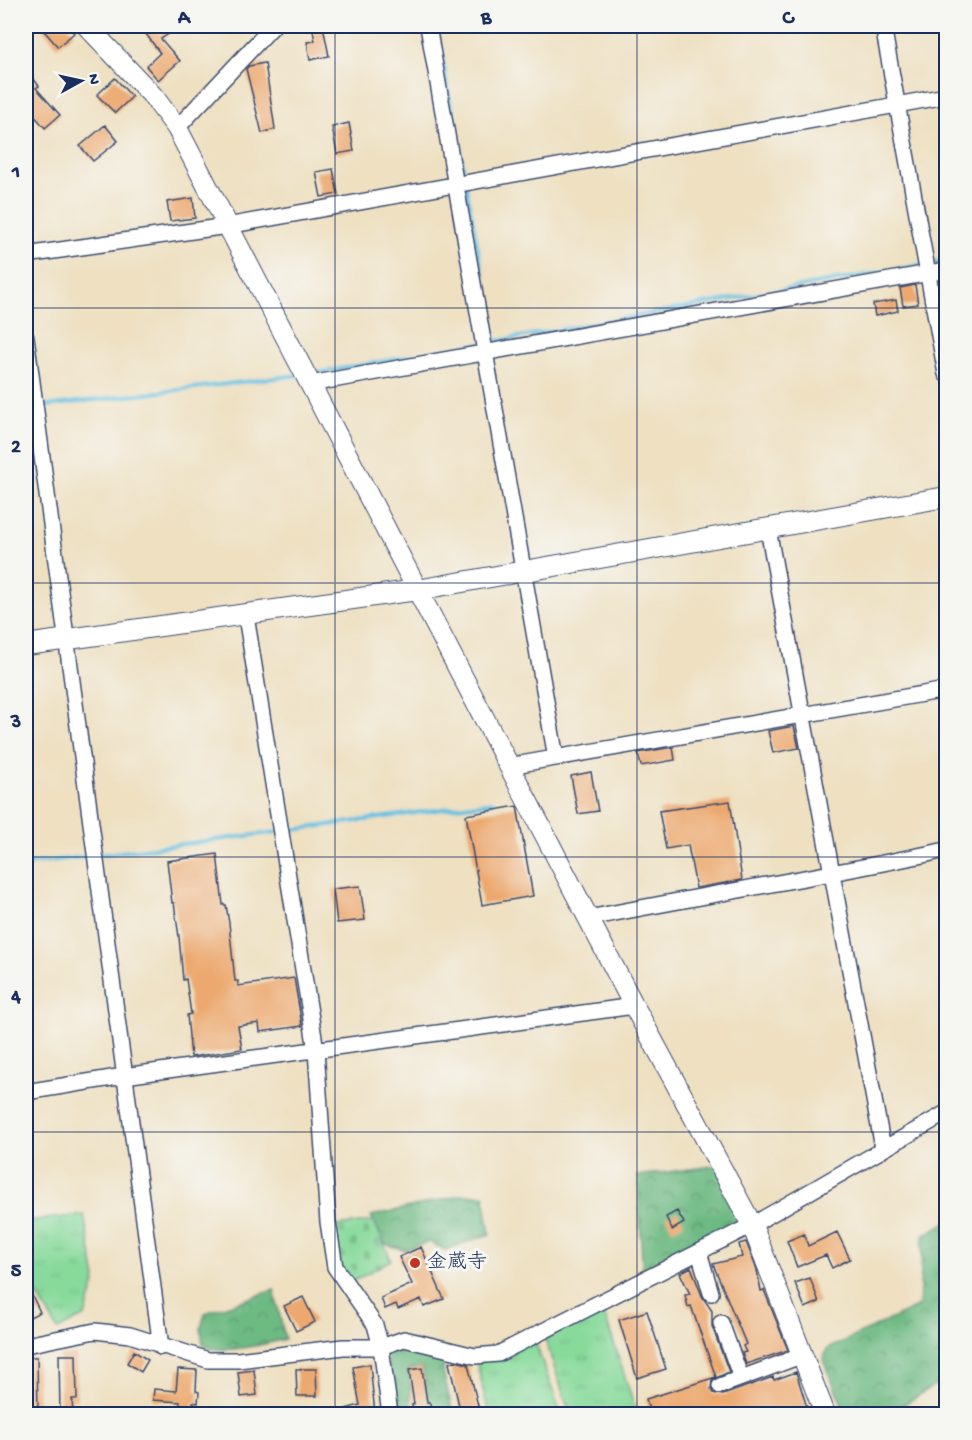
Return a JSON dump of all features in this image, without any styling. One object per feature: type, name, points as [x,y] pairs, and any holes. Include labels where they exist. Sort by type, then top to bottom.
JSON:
[{"type":"street","points":[[87,26],[153,96],[177,128],[634,1006],[752,1225],[825,1414]]},
{"type":"street","points":[[177,128],[273,26]]},
{"type":"street","points":[[428,26],[556,758]]},
{"type":"street","points":[[883,26],[946,367]]},
{"type":"street","points":[[26,255],[227,226],[946,96]]},
{"type":"street","points":[[310,384],[946,270]]},
{"type":"street","points":[[26,337],[161,1347]]},
{"type":"street","points":[[26,645],[246,616],[417,590],[946,497]]},
{"type":"street","points":[[768,529],[883,1148]]},
{"type":"street","points":[[246,616],[316,1050],[328,1222],[335,1267],[375,1325],[381,1347],[390,1414]]},
{"type":"street","points":[[509,766],[802,713],[946,690]]},
{"type":"street","points":[[589,918],[709,894],[831,875],[946,850]]},
{"type":"street","points":[[26,1092],[124,1076],[634,1006]]},
{"type":"street","points":[[26,1345],[95,1331],[130,1335],[161,1347],[208,1360],[238,1360],[343,1347],[381,1347],[404,1339],[475,1356],[498,1354],[752,1225],[946,1113]]},
{"type":"street","points":[[699,1252],[711,1293]]},
{"type":"street","points":[[721,1323],[741,1378]]},
{"type":"street","points":[[720,1386],[803,1355]]},
{"type":"green space","points":[[721,1165],[752,1225],[643,1281],[638,1176]]},
{"type":"green space","points":[[463,1195],[484,1195],[490,1234],[445,1250],[430,1242],[403,1250],[385,1244],[371,1216]]},
{"type":"green space","points":[[84,1215],[96,1279],[85,1316],[58,1330],[26,1275],[26,1221]]},
{"type":"green space","points":[[374,1221],[391,1260],[350,1283],[335,1267],[330,1227]]},
{"type":"green space","points":[[946,1222],[946,1378],[889,1414],[846,1414],[823,1360],[827,1349],[919,1306],[923,1236]]},
{"type":"green space","points":[[274,1290],[285,1339],[231,1349],[210,1348],[203,1345],[201,1328],[205,1313]]},
{"type":"green space","points":[[602,1307],[637,1414],[570,1414],[545,1339]]},
{"type":"green space","points":[[533,1336],[561,1414],[489,1414],[475,1356]]},
{"type":"green space","points":[[404,1339],[448,1350],[443,1371],[453,1414],[432,1414],[422,1368],[409,1370],[412,1414],[396,1414],[386,1350]]},
{"type":"building","points":[[40,26],[68,26],[74,33],[58,47]]},
{"type":"building","points":[[140,26],[164,26],[170,33],[161,39],[180,61],[158,80],[146,66],[160,53]]},
{"type":"building","points":[[312,26],[323,26],[329,56],[310,60],[307,42],[315,41]]},
{"type":"building","points":[[265,63],[275,129],[262,133],[246,69],[249,66]]},
{"type":"building","points":[[26,68],[39,86],[36,88],[60,115],[45,128],[26,106]]},
{"type":"building","points":[[115,78],[132,97],[115,113],[97,95]]},
{"type":"building","points":[[349,123],[354,151],[337,154],[332,127]]},
{"type":"building","points":[[105,125],[118,141],[93,161],[80,146]]},
{"type":"building","points":[[333,169],[338,194],[321,197],[316,172]]},
{"type":"building","points":[[193,198],[195,218],[170,221],[167,202]]},
{"type":"building","points":[[915,285],[918,304],[903,306],[900,288]]},
{"type":"building","points":[[896,300],[898,311],[875,316],[873,304]]},
{"type":"building","points":[[794,726],[799,748],[773,753],[768,731]]},
{"type":"building","points":[[673,747],[675,760],[641,766],[638,753]]},
{"type":"building","points":[[591,772],[598,811],[578,814],[571,776]]},
{"type":"building","points":[[730,801],[742,880],[696,888],[688,845],[666,849],[659,811]]},
{"type":"building","points":[[517,806],[533,896],[482,905],[466,815]]},
{"type":"building","points":[[217,854],[223,905],[226,905],[229,923],[235,981],[238,981],[238,986],[294,978],[302,1026],[260,1032],[259,1023],[238,1026],[242,1049],[191,1057],[187,1015],[191,1014],[186,979],[183,980],[167,861]]},
{"type":"building","points":[[360,886],[365,920],[337,923],[333,889]]},
{"type":"building","points":[[677,1211],[684,1223],[672,1230],[666,1217]]},
{"type":"building","points":[[837,1232],[850,1259],[832,1268],[826,1255],[797,1267],[787,1241],[804,1234],[808,1246]]},
{"type":"building","points":[[746,1242],[757,1270],[761,1291],[764,1290],[788,1350],[746,1364],[742,1353],[746,1352],[743,1346],[746,1344],[713,1264],[742,1257],[739,1244]]},
{"type":"building","points":[[421,1247],[444,1299],[424,1307],[421,1299],[398,1309],[396,1304],[385,1309],[381,1298],[412,1284],[399,1257]]},
{"type":"building","points":[[691,1267],[702,1296],[712,1311],[712,1326],[729,1372],[712,1380],[713,1393],[723,1395],[773,1377],[774,1380],[796,1372],[809,1414],[650,1414],[646,1399],[716,1377],[691,1306],[688,1307],[685,1295],[690,1294],[680,1273]]},
{"type":"building","points":[[810,1278],[819,1302],[805,1308],[795,1283]]},
{"type":"building","points":[[26,1283],[40,1312],[26,1319]]},
{"type":"building","points":[[303,1297],[315,1322],[296,1331],[284,1306]]},
{"type":"building","points":[[647,1311],[666,1369],[637,1378],[619,1320]]},
{"type":"building","points":[[134,1351],[148,1360],[141,1372],[127,1363]]},
{"type":"building","points":[[59,1355],[76,1355],[77,1399],[72,1399],[73,1414],[60,1414]]},
{"type":"building","points":[[26,1357],[37,1357],[38,1414],[26,1414]]},
{"type":"building","points":[[455,1361],[468,1364],[480,1414],[461,1414],[449,1363]]},
{"type":"building","points":[[370,1364],[375,1414],[339,1414],[338,1411],[360,1405],[353,1367]]},
{"type":"building","points":[[422,1368],[431,1414],[413,1414],[412,1405],[414,1404],[409,1370]]},
{"type":"building","points":[[178,1369],[197,1370],[196,1391],[199,1392],[198,1403],[193,1402],[194,1414],[180,1414],[180,1402],[153,1400],[154,1389],[176,1391]]},
{"type":"building","points":[[296,1369],[316,1369],[317,1396],[297,1396]]},
{"type":"building","points":[[254,1370],[257,1395],[241,1397],[238,1372]]},
{"type":"waterway","points":[[436,26],[465,179]]},
{"type":"waterway","points":[[466,186],[495,341]]},
{"type":"waterway","points":[[929,263],[946,260]]},
{"type":"waterway","points":[[486,343],[922,265]]},
{"type":"waterway","points":[[312,374],[479,344]]},
{"type":"waterway","points":[[38,407],[299,375]]},
{"type":"waterway","points":[[286,831],[493,802]]},
{"type":"waterway","points":[[98,855],[278,832]]},
{"type":"waterway","points":[[26,864],[91,856]]},
{"type":"place","name":"金蔵寺","points":[[415,1263]]}]
